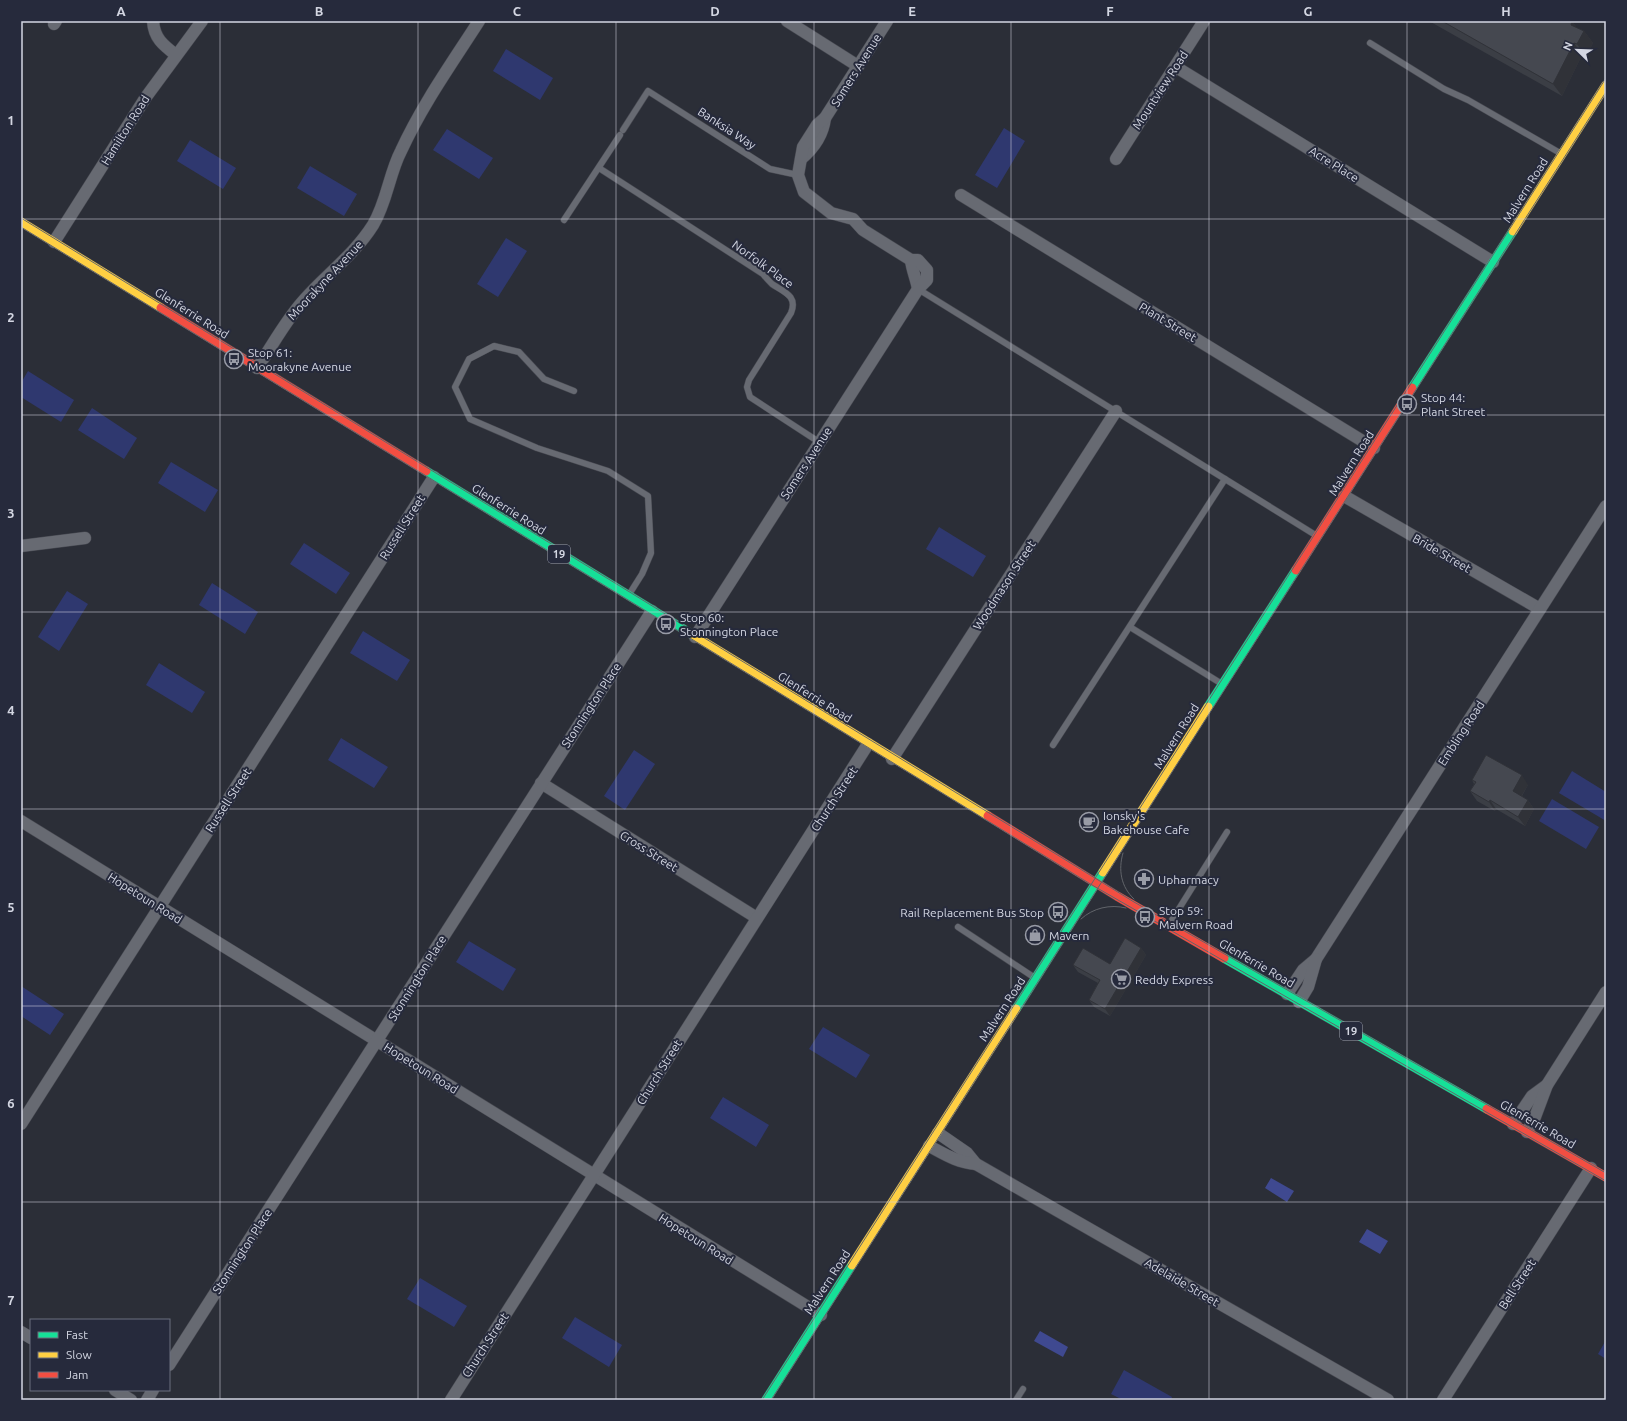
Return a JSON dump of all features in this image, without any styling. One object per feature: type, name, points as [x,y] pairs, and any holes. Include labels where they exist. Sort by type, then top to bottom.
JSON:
[{"type":"main road","name":"Malvern Road","points":[[766,1400],[930,1146],[1606,85]]},
{"type":"main road","name":"Glenferrie Road","points":[[21,222],[628,597],[1097,884],[1299,1002],[1606,1177]]},
{"type":"street","points":[[153,21],[155,34],[158,40],[176,55]]},
{"type":"street","name":"Hamilton Road","points":[[54,242],[146,97],[202,21]]},
{"type":"street","name":"Moorakyne Avenue","points":[[257,368],[282,327],[303,301],[351,255],[374,223],[383,205],[400,153],[410,132],[479,21]]},
{"type":"street","points":[[787,21],[858,66]]},
{"type":"street","name":"Somers Avenue","points":[[695,637],[918,289],[926,280],[926,270],[918,260],[911,260],[863,230],[853,219],[831,213],[804,192],[798,175],[801,159],[811,150],[824,130],[825,118],[887,21]]},
{"type":"street","name":"Mountview Road","points":[[1116,159],[1204,21]]},
{"type":"street","name":"Acre Place","points":[[1176,67],[1493,262]]},
{"type":"street","name":"Plant Street","points":[[961,196],[1374,448]]},
{"type":"street","name":"Woodmason Street","points":[[892,759],[1116,411]]},
{"type":"street","name":"Russell Street","points":[[21,1124],[434,477]]},
{"type":"street","name":"Bride Street","points":[[1344,496],[1540,609]]},
{"type":"street","name":"Embling Road","points":[[1299,1002],[1308,987],[1316,959],[1606,506]]},
{"type":"street","points":[[21,546],[85,538]]},
{"type":"street","name":"Stonnington Place","points":[[170,1363],[652,611]]},
{"type":"street","name":"Church Street","points":[[451,1400],[868,744]]},
{"type":"street","name":"Cross Street","points":[[541,783],[757,918]]},
{"type":"street","name":"Hopetoun Road","points":[[21,821],[821,1315]]},
{"type":"street","name":"Embling Road","points":[[1287,994],[1303,970],[1316,959]]},
{"type":"street","points":[[1527,1132],[1535,1117],[1547,1085],[1606,992]]},
{"type":"street","points":[[1513,1124],[1532,1096],[1547,1085]]},
{"type":"street","name":"Adelaide Street","points":[[938,1133],[967,1153],[976,1164],[1388,1400]]},
{"type":"street","name":"Adelaide Street","points":[[930,1146],[962,1162],[976,1164]]},
{"type":"street","name":"Bell Street","points":[[1442,1400],[1591,1168]]},
{"type":"street","points":[[21,1332],[30,1337]]},
{"type":"street","points":[[116,1391],[131,1400]]},
{"type":"street","points":[[147,1400],[152,1391]]},
{"type":"lane","points":[[1370,43],[1444,89],[1468,100],[1562,154]]},
{"type":"lane","name":"Banksia Way","points":[[599,168],[648,90],[770,169],[798,175]]},
{"type":"lane","points":[[564,220],[599,168]]},
{"type":"lane","name":"Norfolk Place","points":[[599,168],[763,274],[771,283],[787,294],[793,301],[791,313],[746,387],[750,397],[819,442]]},
{"type":"lane","points":[[918,289],[1318,537]]},
{"type":"lane","points":[[574,391],[544,379],[519,352],[494,346],[469,359],[455,387],[470,419],[536,448],[608,471],[648,496],[651,553],[642,574],[628,597]]},
{"type":"lane","points":[[1053,745],[1225,479]]},
{"type":"lane","points":[[1130,627],[1223,685]]},
{"type":"lane","points":[[1168,926],[1227,832]]},
{"type":"lane","points":[[958,927],[1036,979]]},
{"type":"lane","points":[[1016,1400],[1023,1389]]},
{"type":"shaded area","points":[[506,49],[553,78],[540,100],[493,71]]},
{"type":"shaded area","points":[[1004,128],[1025,141],[997,188],[975,175]]},
{"type":"shaded area","points":[[447,129],[493,158],[479,179],[433,150]]},
{"type":"shaded area","points":[[190,140],[236,168],[223,189],[177,161]]},
{"type":"shaded area","points":[[310,166],[357,194],[344,216],[297,188]]},
{"type":"shaded area","points":[[506,238],[527,251],[498,297],[477,284]]},
{"type":"shaded area","points":[[28,371],[74,400],[61,422],[21,397],[21,383]]},
{"type":"shaded area","points":[[92,408],[137,438],[124,459],[78,430]]},
{"type":"shaded area","points":[[171,462],[218,490],[205,512],[158,483]]},
{"type":"shaded area","points":[[939,527],[986,556],[973,577],[926,549]]},
{"type":"shaded area","points":[[304,543],[350,573],[336,594],[290,564]]},
{"type":"shaded area","points":[[212,583],[258,612],[245,634],[199,605]]},
{"type":"shaded area","points":[[67,591],[88,604],[59,651],[38,637]]},
{"type":"shaded area","points":[[363,631],[410,660],[397,681],[350,653]]},
{"type":"shaded area","points":[[159,663],[205,692],[192,713],[146,685]]},
{"type":"shaded area","points":[[341,738],[388,767],[374,788],[328,760]]},
{"type":"shaded area","points":[[634,750],[655,764],[625,810],[604,796]]},
{"type":"shaded area","points":[[1572,771],[1606,792],[1606,821],[1559,793]]},
{"type":"shaded area","points":[[1552,799],[1599,827],[1586,849],[1539,821]]},
{"type":"shaded area","points":[[469,941],[516,969],[503,991],[456,962]]},
{"type":"shaded area","points":[[21,986],[64,1014],[50,1035],[21,1016]]},
{"type":"shaded area","points":[[823,1027],[870,1055],[856,1078],[809,1049]]},
{"type":"shaded area","points":[[723,1097],[769,1125],[756,1147],[710,1118]]},
{"type":"shaded area","points":[[1271,1178],[1294,1191],[1287,1202],[1265,1188]]},
{"type":"shaded area","points":[[1367,1229],[1388,1241],[1380,1254],[1359,1242]]},
{"type":"shaded area","points":[[420,1278],[467,1306],[454,1327],[407,1299]]},
{"type":"shaded area","points":[[575,1317],[622,1345],[609,1367],[562,1338]]},
{"type":"shaded area","points":[[1040,1331],[1068,1347],[1063,1357],[1034,1341]]},
{"type":"shaded area","points":[[1606,1340],[1606,1359],[1598,1354]]},
{"type":"shaded area","points":[[1124,1370],[1172,1397],[1171,1400],[1123,1400],[1111,1394]]},
{"type":"building","points":[[1442,21],[1572,21],[1571,25],[1584,31],[1577,44],[1574,43],[1553,84]]},
{"type":"building","points":[[1486,755],[1522,775],[1513,791],[1528,800],[1518,817],[1490,800],[1489,802],[1470,791],[1476,782],[1472,780]]},
{"type":"building","points":[[1125,938],[1141,948],[1105,1009],[1089,1000],[1100,980],[1073,965],[1083,948],[1110,964]]},
{"type":"tram line","points":[[762,1400],[1606,78]]},
{"type":"tram line","points":[[771,1400],[1606,92]]},
{"type":"tram line","points":[[21,218],[1134,902],[1606,1173]]},
{"type":"tram line","points":[[21,227],[1092,885],[1606,1181]]},
{"type":"tram line","points":[[1123,853],[1121,866],[1123,884],[1134,899]]},
{"type":"tram line","points":[[1081,919],[1091,912],[1102,908],[1114,906],[1126,908]]},
{"type":"traffic: fast","points":[[1412,388],[1513,231]]},
{"type":"traffic: fast","points":[[426,471],[693,635]]},
{"type":"traffic: fast","points":[[1208,707],[1296,570]]},
{"type":"traffic: fast","points":[[1016,1009],[1103,872]]},
{"type":"traffic: fast","points":[[1224,958],[1487,1109]]},
{"type":"traffic: fast","points":[[766,1400],[852,1265]]},
{"type":"traffic: slow","points":[[1513,231],[1606,85]]},
{"type":"traffic: slow","points":[[21,222],[161,308]]},
{"type":"traffic: slow","points":[[693,635],[988,816]]},
{"type":"traffic: slow","points":[[1103,872],[1208,707]]},
{"type":"traffic: slow","points":[[852,1265],[1016,1009]]},
{"type":"traffic: jam","points":[[161,308],[426,471]]},
{"type":"traffic: jam","points":[[1296,570],[1412,388]]},
{"type":"traffic: jam","points":[[988,816],[1117,896],[1224,958]]},
{"type":"traffic: jam","points":[[1487,1109],[1606,1177]]},
{"type":"place","name":"Stop 61: Moorakyne Avenue","points":[[234,359]]},
{"type":"place","name":"Stop 44: Plant Street","points":[[1407,404]]},
{"type":"place","name":"Stop 60: Stonnington Place","points":[[666,624]]},
{"type":"place","name":"Ionsky's Bakehouse Cafe","points":[[1089,822]]},
{"type":"place","name":"Upharmacy","points":[[1144,879]]},
{"type":"place","name":"Rail Replacement Bus Stop","points":[[1058,912]]},
{"type":"place","name":"Stop 59: Malvern Road","points":[[1145,917]]},
{"type":"place","name":"Mavern","points":[[1035,935]]},
{"type":"place","name":"Reddy Express","points":[[1121,979]]}]
